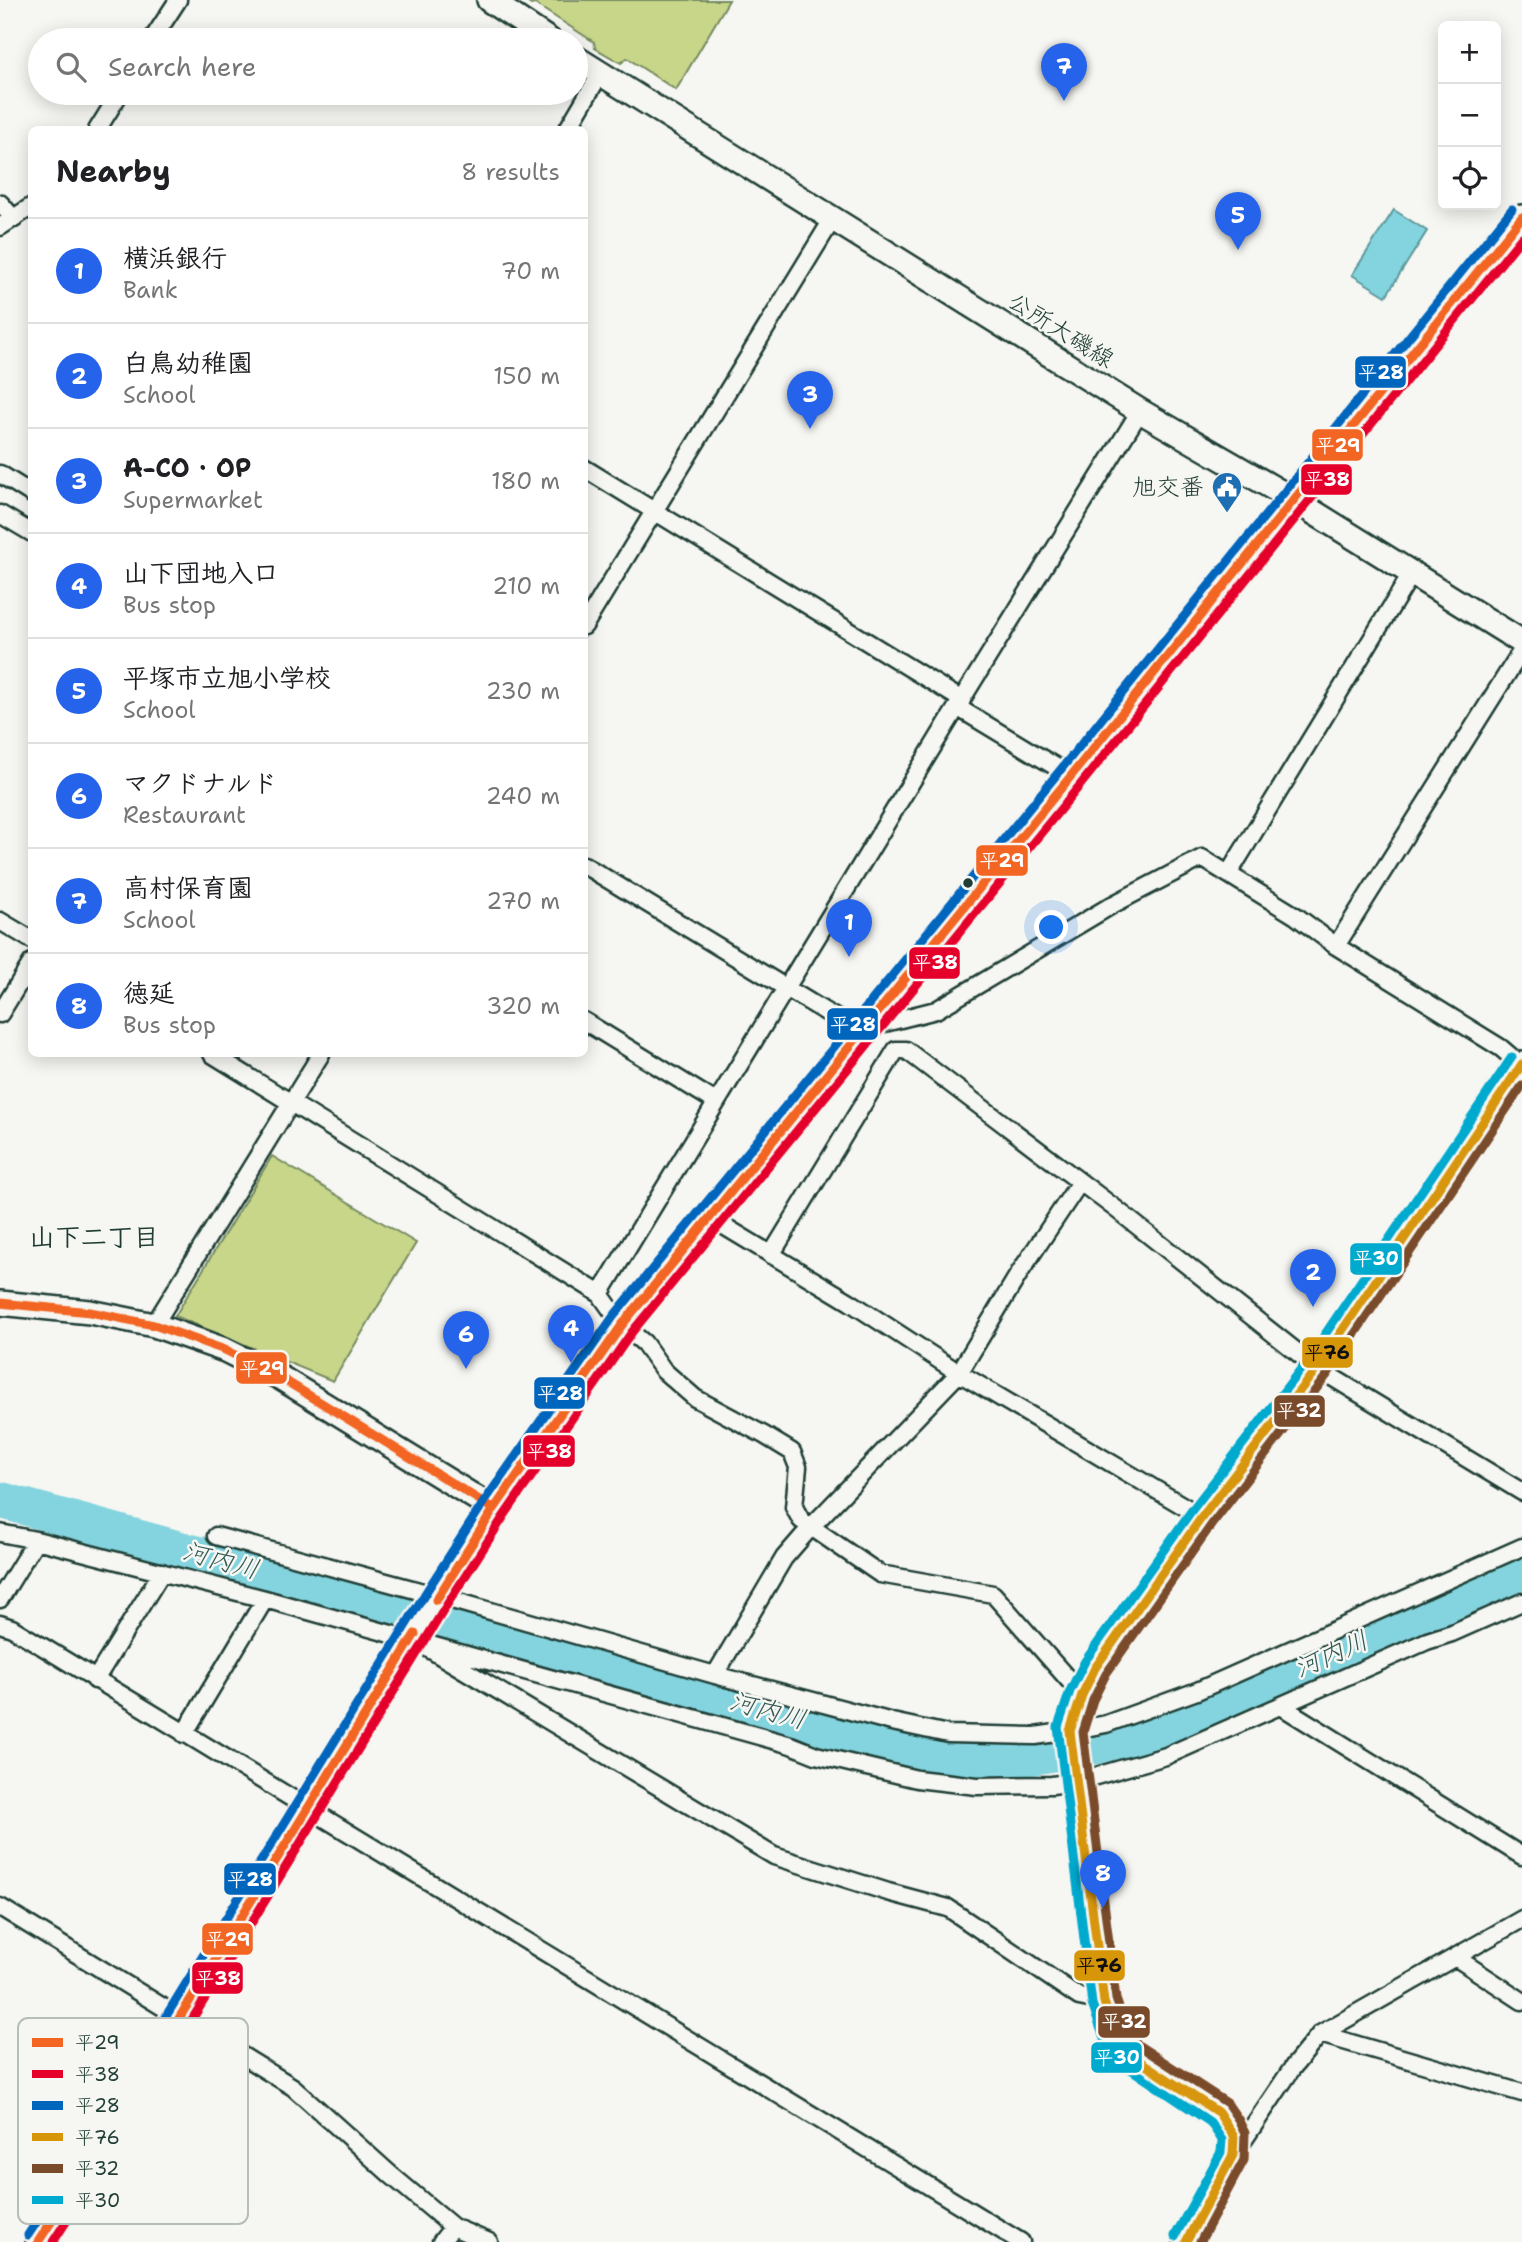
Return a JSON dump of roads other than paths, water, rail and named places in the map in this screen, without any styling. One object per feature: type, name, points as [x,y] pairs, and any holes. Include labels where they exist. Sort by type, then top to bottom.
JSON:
[{"type":"street","points":[[160,28],[177,0]]},
{"type":"street","points":[[489,0],[531,28]]},
{"type":"street","name":"公所大磯線","points":[[588,66],[1140,411],[1294,500],[1522,642]]},
{"type":"street","points":[[588,94],[600,74]]},
{"type":"street","points":[[99,126],[113,105]]},
{"type":"street","points":[[569,126],[582,105]]},
{"type":"street","points":[[0,203],[7,223],[28,209]]},
{"type":"street","points":[[180,2016],[494,1509],[622,1325],[1072,776],[1522,218]]},
{"type":"street","points":[[588,619],[832,220]]},
{"type":"street","points":[[600,1294],[1140,411]]},
{"type":"street","points":[[588,471],[1072,776]]},
{"type":"street","points":[[0,474],[28,492]]},
{"type":"street","points":[[0,514],[28,531]]},
{"type":"street","points":[[1229,873],[1412,573]]},
{"type":"street","points":[[1336,946],[1522,650]]},
{"type":"street","points":[[588,867],[844,1023],[865,1028],[936,1010],[1112,905],[1202,858],[1296,916],[1336,946],[1502,1048],[1522,1065],[1317,1368],[1202,1517],[1095,1668],[1082,1695],[1070,1735],[1104,2002],[1116,2036],[1129,2054],[1219,2113],[1234,2137],[1233,2155]]},
{"type":"street","points":[[0,921],[28,938]]},
{"type":"street","points":[[0,1014],[28,968]]},
{"type":"street","points":[[588,1023],[716,1102]]},
{"type":"street","points":[[771,1255],[896,1050],[906,1050],[1317,1368],[1522,1492]]},
{"type":"street","points":[[217,1057],[600,1294],[622,1325],[644,1343],[664,1371],[695,1398],[792,1452],[798,1467],[794,1507],[801,1520],[810,1528],[880,1574],[993,1594],[1082,1695]]},
{"type":"street","points":[[154,1325],[319,1057]]},
{"type":"street","points":[[715,1675],[784,1558],[959,1373],[1020,1272],[1080,1182]]},
{"type":"street","points":[[709,1217],[850,1302],[959,1373],[1202,1517]]},
{"type":"street","points":[[0,1303],[90,1312],[154,1325],[225,1350],[281,1378],[494,1509]]},
{"type":"street","points":[[0,1532],[413,1636],[791,1745],[816,1755],[898,1776],[977,1786],[1031,1786],[1166,1756],[1522,1602]]},
{"type":"street","points":[[216,1536],[892,1722],[948,1734],[1035,1736],[1070,1735],[1197,1691],[1522,1547]]},
{"type":"street","points":[[0,1599],[36,1540]]},
{"type":"street","points":[[96,1680],[162,1572]]},
{"type":"street","points":[[184,1734],[265,1599]]},
{"type":"street","points":[[0,1624],[12,1628],[1021,2242]]},
{"type":"street","points":[[413,1636],[774,1856],[948,1908],[1079,1997],[1104,2002]]},
{"type":"street","points":[[1281,1706],[1522,1856]]},
{"type":"street","points":[[0,1907],[183,2018]]},
{"type":"street","points":[[1185,2242],[1233,2155],[1293,2067],[1321,2034],[1522,1919]]},
{"type":"street","points":[[1455,1957],[1522,2000]]},
{"type":"street","points":[[1321,2034],[1522,2093]]},
{"type":"street","points":[[248,2059],[293,2087],[453,2227],[489,2242]]},
{"type":"street","points":[[38,2242],[49,2224]]},
{"type":"street","points":[[441,2242],[453,2227]]},
{"type":"water","points":[[1394,210],[1427,231],[1386,296],[1352,275]]},
{"type":"waterway","name":"河内川","points":[[0,1500],[947,1759],[995,1760],[1035,1756],[1095,1746],[1159,1730],[1522,1571]]},
{"type":"place","name":"高村保育園","points":[[1064,101]]},
{"type":"place","name":"平塚市立旭小学校","points":[[1238,250]]},
{"type":"place","name":"A-CO・OP","points":[[810,429]]},
{"type":"place","name":"旭交番","points":[[1227,514]]},
{"type":"place","name":"横浜銀行","points":[[849,957]]},
{"type":"place","name":"白鳥幼稚園","points":[[1313,1307]]},
{"type":"place","name":"山下団地入口","points":[[571,1363]]},
{"type":"place","name":"マクドナルド","points":[[466,1369]]},
{"type":"place","name":"徳延","points":[[1103,1908]]},
{"type":"district","name":"山下二丁目","points":[[94,1237]]}]
